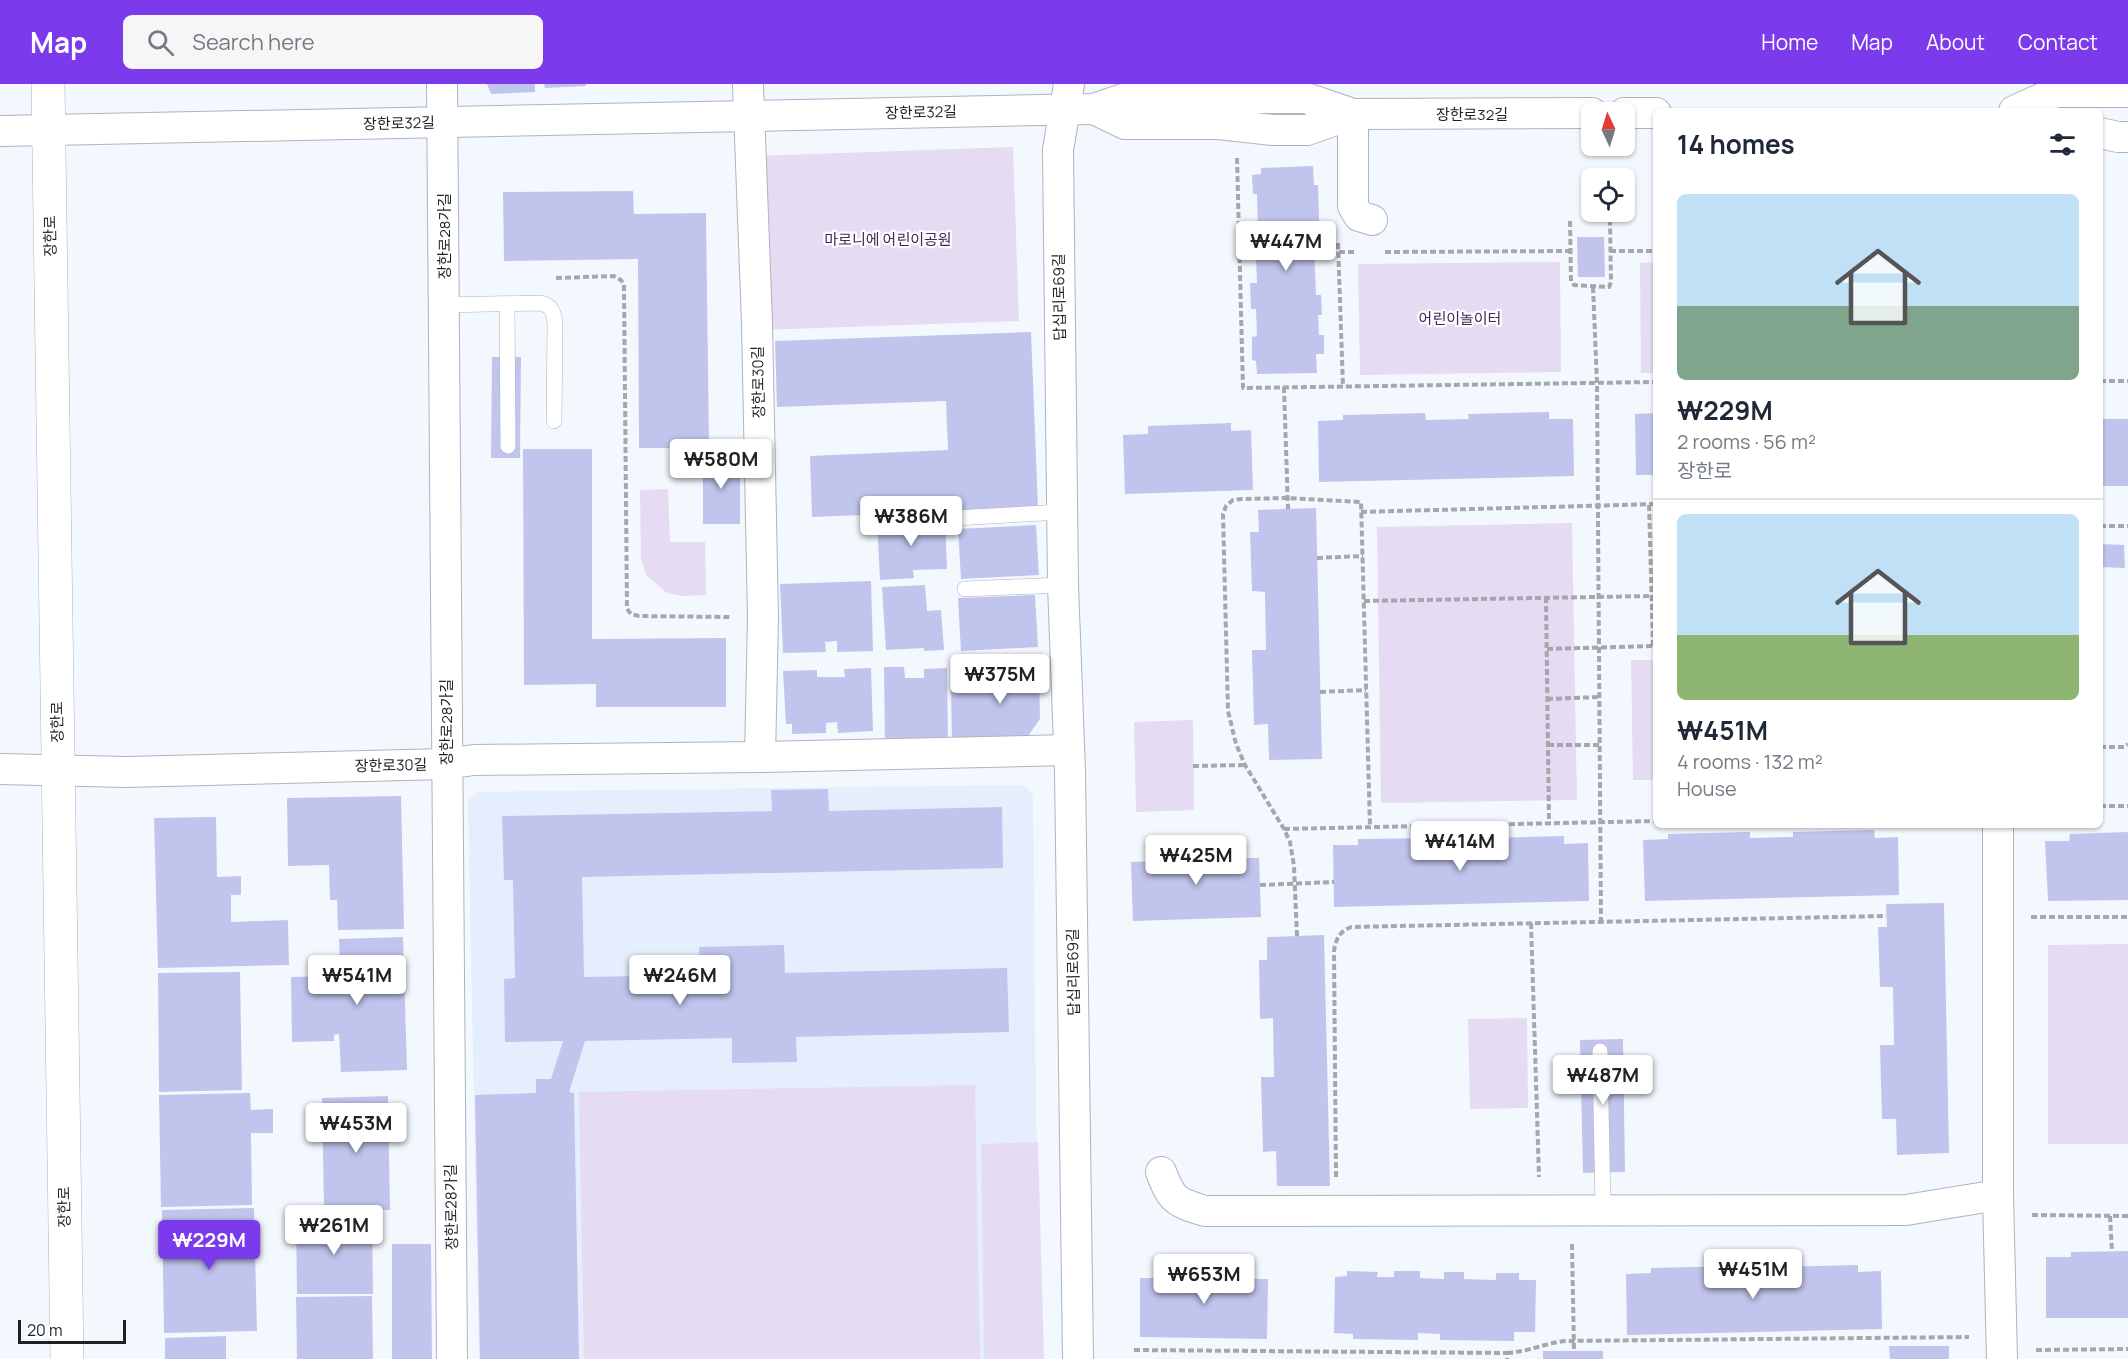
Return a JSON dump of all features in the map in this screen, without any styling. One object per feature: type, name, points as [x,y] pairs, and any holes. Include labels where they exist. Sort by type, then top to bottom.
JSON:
[{"type":"street","name":"장한로","points":[[48,84],[66,1359]]},
{"type":"street","name":"장한로28가길","points":[[442,84],[452,1359]]},
{"type":"street","points":[[748,84],[749,115]]},
{"type":"street","points":[[2021,108],[2056,92],[2128,92]]},
{"type":"street","name":"장한로32길","points":[[0,131],[749,115],[1067,97],[1125,124],[1218,124],[1273,130],[1307,130],[1353,114],[1581,113]]},
{"type":"street","name":"답십리로69길","points":[[1067,97],[1058,150],[1063,585],[1069,750],[1078,1359]]},
{"type":"street","points":[[2103,110],[2128,109]]},
{"type":"street","points":[[1635,113],[1653,113]]},
{"type":"street","points":[[1353,114],[1353,206],[1359,216],[1372,220]]},
{"type":"street","name":"장한로30길","points":[[749,115],[757,323],[763,617],[760,757]]},
{"type":"street","points":[[2103,134],[2118,137],[2128,136]]},
{"type":"street","name":"장한로30길","points":[[0,769],[126,772],[446,764],[474,760],[760,757],[1069,750]]},
{"type":"street","points":[[1998,828],[1998,1195],[2002,1359]]},
{"type":"street","points":[[1161,1172],[1169,1193],[1183,1204],[1205,1211],[1906,1210],[1998,1195]]},
{"type":"lane","points":[[507,304],[508,446]]},
{"type":"lane","points":[[444,305],[543,304],[549,306],[555,323],[555,421]]},
{"type":"lane","points":[[955,518],[1062,512]]},
{"type":"lane","points":[[965,589],[1063,585]]},
{"type":"lane","points":[[1600,1051],[1603,1211]]},
{"type":"path","points":[[1236,154],[1243,387],[1653,382]]},
{"type":"path","points":[[1570,221],[1571,281],[1580,287],[1609,286],[1611,282],[1610,222]]},
{"type":"path","points":[[1338,241],[1343,387]]},
{"type":"path","points":[[1374,252],[1570,251]]},
{"type":"path","points":[[1610,251],[1653,251]]},
{"type":"path","points":[[1339,252],[1362,252]]},
{"type":"path","points":[[547,279],[614,276],[624,285],[627,609],[631,614],[639,616],[763,617]]},
{"type":"path","points":[[1593,287],[1597,383],[1601,922]]},
{"type":"path","points":[[2103,381],[2128,381]]},
{"type":"path","points":[[1284,387],[1288,509]]},
{"type":"path","points":[[1297,936],[1295,884],[1290,842],[1245,765],[1236,744],[1228,711],[1223,514],[1226,506],[1233,500],[1287,498],[1361,502],[1370,827]]},
{"type":"path","points":[[1361,512],[1653,504]]},
{"type":"path","points":[[1649,505],[1653,621]]},
{"type":"path","points":[[2103,526],[2128,526]]},
{"type":"path","points":[[1317,558],[1363,556]]},
{"type":"path","points":[[1364,600],[1652,596]]},
{"type":"path","points":[[1546,597],[1549,823]]},
{"type":"path","points":[[1547,649],[1653,646]]},
{"type":"path","points":[[1320,692],[1366,690]]},
{"type":"path","points":[[1547,699],[1599,698]]},
{"type":"path","points":[[2103,747],[2124,747],[2128,744]]},
{"type":"path","points":[[1548,745],[1600,745]]},
{"type":"path","points":[[1193,766],[1245,765]]},
{"type":"path","points":[[2103,806],[2128,806]]},
{"type":"path","points":[[1284,829],[1653,821]]},
{"type":"path","points":[[1260,885],[1334,882]]},
{"type":"path","points":[[1336,1211],[1334,951],[1338,936],[1343,930],[1351,927],[1886,916]]},
{"type":"path","points":[[2021,917],[2128,916]]},
{"type":"path","points":[[1531,923],[1540,1211]]},
{"type":"path","points":[[1572,1210],[1574,1351]]},
{"type":"path","points":[[2021,1215],[2128,1216]]},
{"type":"path","points":[[2110,1216],[2112,1251]]},
{"type":"path","points":[[1134,1350],[1507,1353],[1535,1349],[1549,1343],[1574,1341],[1977,1337]]},
{"type":"path","points":[[2034,1350],[2128,1349]]},
{"type":"path","points":[[1507,1353],[1507,1359]]},
{"type":"shaded area","points":[[1023,785],[1033,794],[1036,1112],[1044,1359],[479,1359],[468,800],[477,792]]},
{"type":"green space","name":"마로니에 어린이공원","points":[[1013,147],[1019,321],[762,330],[756,156]]},
{"type":"green space","name":"어린이놀이터","points":[[1560,262],[1561,372],[1360,375],[1358,264]]},
{"type":"green space","points":[[1653,262],[1653,373],[1641,373],[1640,263]]},
{"type":"green space","points":[[668,489],[670,542],[705,542],[706,595],[683,596],[667,593],[646,575],[641,559],[640,490]]},
{"type":"green space","points":[[1572,523],[1577,800],[1381,803],[1377,527]]},
{"type":"green space","points":[[1631,660],[1653,660],[1653,780],[1633,780]]},
{"type":"green space","points":[[1193,720],[1194,810],[1136,812],[1134,722]]},
{"type":"green space","points":[[2128,944],[2128,1144],[2048,1144],[2048,945]]},
{"type":"green space","points":[[1527,1018],[1528,1108],[1470,1109],[1468,1019]]},
{"type":"green space","points":[[975,1085],[980,1359],[584,1359],[579,1092]]},
{"type":"green space","points":[[1038,1142],[1044,1359],[984,1359],[981,1144]]},
{"type":"building","points":[[487,84],[535,84],[535,92],[491,94]]},
{"type":"building","points":[[544,84],[586,84],[586,86],[545,88]]},
{"type":"building","points":[[1313,166],[1314,185],[1318,185],[1320,248],[1314,247],[1316,295],[1321,295],[1322,315],[1318,315],[1319,335],[1324,335],[1324,354],[1316,354],[1317,373],[1257,374],[1256,361],[1252,360],[1252,337],[1257,336],[1256,309],[1251,309],[1250,283],[1257,283],[1256,258],[1252,257],[1252,237],[1258,237],[1257,194],[1253,194],[1252,175],[1261,174],[1261,168]]},
{"type":"building","points":[[633,191],[634,214],[706,213],[709,448],[639,448],[638,259],[504,261],[503,192]]},
{"type":"building","points":[[1577,237],[1604,237],[1605,277],[1578,277]]},
{"type":"building","points":[[1031,332],[1038,508],[812,517],[810,456],[948,450],[946,401],[777,407],[775,341]]},
{"type":"building","points":[[492,357],[521,357],[520,458],[491,458]]},
{"type":"building","points":[[1549,412],[1549,419],[1573,419],[1574,476],[1319,482],[1318,421],[1343,420],[1343,415],[1425,413],[1426,420],[1469,419],[1468,414]]},
{"type":"building","points":[[1653,413],[1653,475],[1636,475],[1635,414]]},
{"type":"building","points":[[2103,419],[2128,419],[2128,486],[2103,486]]},
{"type":"building","points":[[1231,423],[1231,431],[1251,430],[1253,490],[1125,494],[1123,435],[1148,434],[1148,426]]},
{"type":"building","points":[[523,449],[592,449],[592,639],[726,638],[726,707],[596,707],[596,684],[524,685]]},
{"type":"building","points":[[703,455],[740,455],[740,524],[703,524]]},
{"type":"building","points":[[1316,508],[1322,759],[1269,760],[1268,724],[1254,725],[1252,650],[1266,650],[1265,592],[1252,591],[1250,532],[1259,532],[1258,510]]},
{"type":"building","points":[[945,518],[947,569],[913,570],[914,578],[880,580],[877,521]]},
{"type":"building","points":[[1036,525],[1039,575],[961,579],[958,529]]},
{"type":"building","points":[[2103,544],[2124,545],[2125,568],[2103,567]]},
{"type":"building","points":[[871,581],[873,651],[837,652],[837,641],[825,642],[826,652],[783,653],[780,584]]},
{"type":"building","points":[[925,585],[927,611],[941,610],[944,650],[924,651],[924,648],[886,650],[882,587]]},
{"type":"building","points":[[1035,595],[1038,647],[961,651],[958,598]]},
{"type":"building","points":[[1039,661],[1040,719],[1026,739],[952,740],[951,691],[992,690],[991,662]]},
{"type":"building","points":[[884,667],[904,667],[905,678],[924,678],[924,669],[947,668],[948,744],[885,745]]},
{"type":"building","points":[[871,668],[873,731],[838,733],[837,722],[826,723],[826,733],[792,734],[792,724],[786,724],[783,671],[817,670],[817,677],[845,677],[844,669]]},
{"type":"building","points":[[828,789],[829,811],[1002,807],[1003,868],[582,877],[584,977],[700,975],[699,947],[784,945],[785,973],[1007,968],[1009,1032],[796,1037],[797,1062],[732,1063],[732,1038],[585,1041],[569,1092],[574,1093],[579,1359],[480,1359],[475,1095],[536,1093],[536,1079],[551,1079],[563,1041],[505,1042],[504,979],[515,978],[513,880],[504,880],[502,816],[772,811],[771,790]]},
{"type":"building","points":[[401,796],[404,929],[338,930],[337,900],[330,900],[329,865],[288,866],[287,798]]},
{"type":"building","points":[[216,817],[217,877],[241,876],[241,895],[231,895],[231,922],[288,920],[289,965],[158,968],[154,818]]},
{"type":"building","points":[[1874,830],[1875,838],[1898,837],[1899,895],[1645,901],[1643,840],[1668,839],[1668,834],[1750,832],[1750,838],[1793,837],[1793,832]]},
{"type":"building","points":[[2128,832],[2128,900],[2048,901],[2045,841],[2069,841],[2070,834]]},
{"type":"building","points":[[1564,836],[1564,844],[1588,843],[1589,901],[1334,907],[1333,845],[1358,845],[1358,839],[1440,838],[1440,844],[1484,843],[1483,838]]},
{"type":"building","points":[[1240,850],[1240,858],[1259,858],[1261,917],[1133,921],[1131,862],[1156,861],[1156,852]]},
{"type":"building","points":[[1944,903],[1949,1153],[1897,1155],[1896,1119],[1882,1119],[1880,1045],[1894,1045],[1893,987],[1880,987],[1878,927],[1887,927],[1886,904]]},
{"type":"building","points":[[1324,935],[1330,1186],[1277,1186],[1276,1151],[1263,1152],[1261,1077],[1274,1077],[1273,1018],[1260,1019],[1259,960],[1267,960],[1267,937]]},
{"type":"building","points":[[403,937],[407,1070],[341,1072],[339,1034],[334,1035],[334,1041],[292,1042],[291,977],[331,976],[331,968],[340,968],[339,939]]},
{"type":"building","points":[[240,972],[242,1090],[159,1092],[158,973]]},
{"type":"building","points":[[1623,1039],[1625,1172],[1583,1173],[1580,1040]]},
{"type":"building","points":[[250,1093],[251,1110],[273,1109],[273,1133],[251,1133],[252,1205],[161,1207],[159,1095]]},
{"type":"building","points":[[388,1096],[390,1210],[324,1211],[322,1098]]},
{"type":"building","points":[[254,1208],[257,1331],[164,1333],[162,1210]]},
{"type":"building","points":[[296,1217],[372,1217],[373,1294],[297,1294]]},
{"type":"building","points":[[392,1244],[431,1244],[432,1359],[392,1359]]},
{"type":"building","points":[[2128,1251],[2128,1318],[2046,1318],[2046,1257],[2071,1257],[2071,1252]]},
{"type":"building","points":[[1858,1265],[1858,1272],[1881,1271],[1882,1329],[1627,1335],[1626,1274],[1651,1273],[1651,1268],[1734,1266],[1734,1273],[1777,1272],[1777,1267]]},
{"type":"building","points":[[1165,1270],[1248,1271],[1248,1279],[1268,1279],[1267,1339],[1140,1337],[1140,1278],[1165,1278]]},
{"type":"building","points":[[1347,1271],[1378,1272],[1377,1277],[1394,1277],[1394,1271],[1420,1271],[1420,1278],[1444,1279],[1444,1272],[1464,1272],[1464,1279],[1496,1280],[1496,1273],[1519,1273],[1519,1280],[1536,1280],[1535,1332],[1514,1332],[1514,1341],[1440,1340],[1440,1334],[1418,1333],[1418,1340],[1353,1339],[1353,1334],[1334,1333],[1335,1277],[1347,1276]]},
{"type":"building","points":[[372,1296],[373,1359],[297,1359],[296,1297]]},
{"type":"building","points":[[226,1336],[226,1359],[165,1359],[165,1338]]},
{"type":"building","points":[[1889,1346],[1949,1346],[1949,1359],[1890,1359]]},
{"type":"building","points":[[1543,1351],[1603,1351],[1603,1359],[1543,1359]]}]
